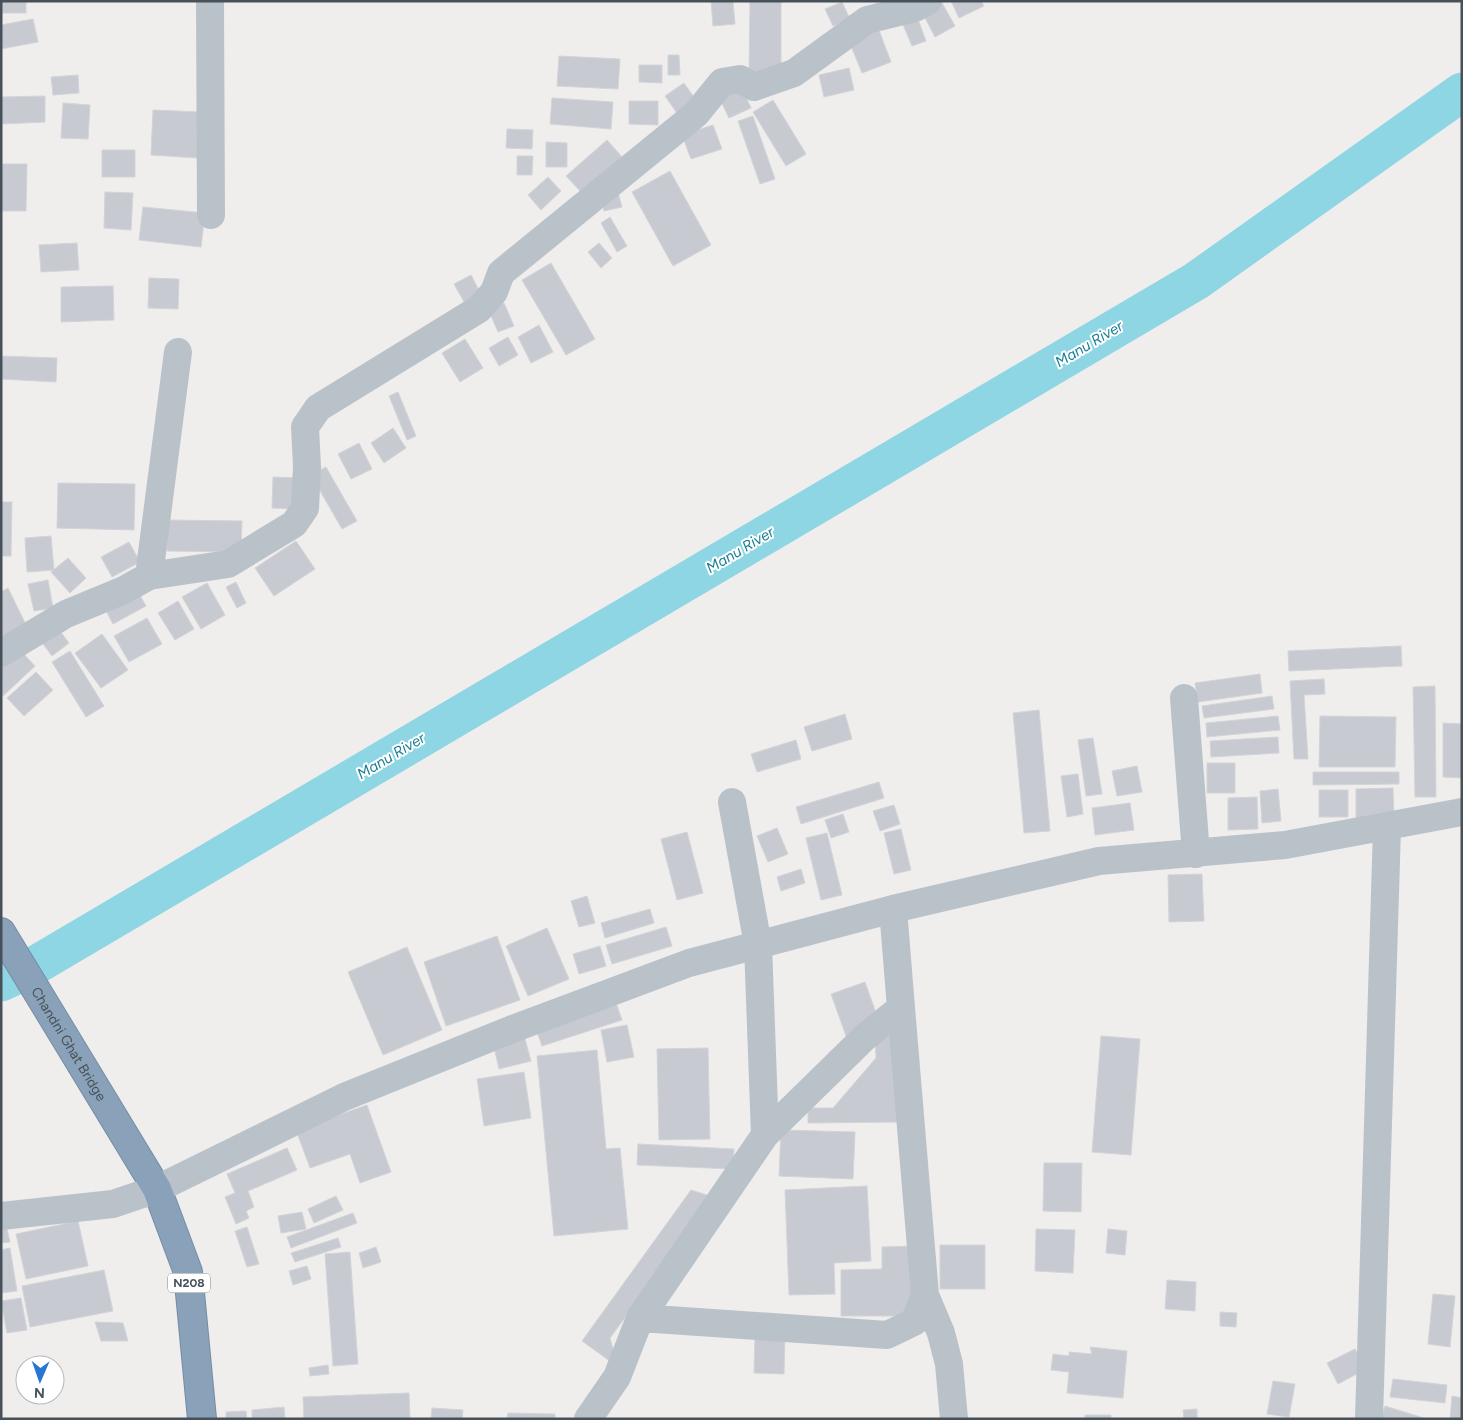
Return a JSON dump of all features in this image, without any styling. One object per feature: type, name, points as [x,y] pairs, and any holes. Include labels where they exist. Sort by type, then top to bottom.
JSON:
[{"type":"highway","name":"Chandni Ghat Bridge","points":[[1,932],[139,1156],[157,1189]]},
{"type":"highway","name":"N208","points":[[157,1189],[188,1272],[202,1419]]},
{"type":"street","points":[[210,1],[212,215]]},
{"type":"street","points":[[1,653],[66,614],[124,590],[149,576],[228,564],[294,524],[306,508],[307,467],[305,427],[318,408],[480,309],[494,292],[501,273],[696,114],[722,82],[740,79],[754,87],[794,73],[867,20],[915,8],[928,1]]},
{"type":"street","points":[[149,576],[178,352]]},
{"type":"street","points":[[1184,698],[1196,854]]},
{"type":"street","points":[[732,802],[758,944],[765,1135]]},
{"type":"street","points":[[1,1216],[113,1204],[157,1189],[353,1093],[515,1028],[689,963],[893,909],[1099,861],[1285,846],[1462,812]]},
{"type":"street","points":[[1369,1419],[1386,828]]},
{"type":"street","points":[[893,909],[925,1295],[941,1333],[949,1364],[954,1419]]},
{"type":"street","points":[[588,1419],[617,1376],[640,1318],[765,1135],[866,1037],[901,1008]]},
{"type":"street","points":[[640,1318],[887,1335],[914,1322],[925,1295]]},
{"type":"building","points":[[1,1],[26,1],[26,13],[1,13]]},
{"type":"building","points":[[711,1],[733,1],[735,24],[713,26]]},
{"type":"building","points":[[750,1],[781,1],[781,72],[749,72]]},
{"type":"building","points":[[941,1],[955,26],[935,37],[921,10]]},
{"type":"building","points":[[951,1],[981,1],[984,6],[959,18]]},
{"type":"building","points":[[842,2],[850,19],[833,26],[825,9]]},
{"type":"building","points":[[916,14],[926,41],[912,46],[901,20]]},
{"type":"building","points":[[33,19],[38,42],[1,49],[1,25]]},
{"type":"building","points":[[877,25],[891,62],[862,73],[847,36]]},
{"type":"building","points":[[668,55],[679,55],[680,75],[668,75]]},
{"type":"building","points":[[559,56],[620,59],[618,89],[557,86]]},
{"type":"building","points":[[639,65],[662,65],[662,83],[639,82]]},
{"type":"building","points":[[849,68],[854,90],[824,97],[819,75]]},
{"type":"building","points":[[78,75],[79,93],[53,95],[51,77]]},
{"type":"building","points":[[739,82],[751,108],[729,118],[717,93]]},
{"type":"building","points":[[684,83],[698,103],[679,116],[665,96]]},
{"type":"building","points":[[45,96],[45,122],[1,124],[1,97]]},
{"type":"building","points":[[552,98],[613,102],[611,129],[550,124]]},
{"type":"building","points":[[773,100],[806,154],[786,166],[753,112]]},
{"type":"building","points":[[629,101],[658,101],[658,125],[629,124]]},
{"type":"building","points":[[63,103],[90,105],[88,139],[61,138]]},
{"type":"building","points":[[153,110],[201,112],[198,158],[151,155]]},
{"type":"building","points":[[753,116],[775,179],[760,184],[738,121]]},
{"type":"building","points":[[713,125],[722,149],[691,159],[682,135]]},
{"type":"building","points":[[507,129],[533,130],[532,149],[506,148]]},
{"type":"building","points":[[607,140],[623,158],[583,194],[566,176]]},
{"type":"building","points":[[546,142],[567,143],[567,167],[546,167]]},
{"type":"building","points":[[102,150],[135,150],[135,177],[102,177]]},
{"type":"building","points":[[517,156],[533,156],[532,175],[517,175]]},
{"type":"building","points":[[1,164],[27,164],[26,211],[1,211]]},
{"type":"building","points":[[670,171],[711,245],[673,266],[632,192]]},
{"type":"building","points":[[548,177],[561,191],[541,210],[528,195]]},
{"type":"building","points":[[617,189],[622,207],[604,211],[600,193]]},
{"type":"building","points":[[105,192],[133,193],[131,230],[104,228]]},
{"type":"building","points":[[143,207],[205,213],[201,247],[139,240]]},
{"type":"building","points":[[610,217],[627,246],[617,252],[601,223]]},
{"type":"building","points":[[77,243],[79,270],[41,272],[39,245]]},
{"type":"building","points":[[599,243],[612,258],[601,268],[588,252]]},
{"type":"building","points":[[551,263],[595,339],[566,355],[522,280]]},
{"type":"building","points":[[471,275],[483,298],[467,307],[454,284]]},
{"type":"building","points":[[149,278],[179,279],[178,309],[148,308]]},
{"type":"building","points":[[113,286],[114,320],[61,322],[61,287]]},
{"type":"building","points":[[504,303],[514,326],[498,332],[488,309]]},
{"type":"building","points":[[539,325],[553,352],[531,363],[518,337]]},
{"type":"building","points":[[508,337],[518,355],[499,366],[489,348]]},
{"type":"building","points":[[465,339],[483,368],[460,382],[442,353]]},
{"type":"building","points":[[1,356],[57,358],[56,382],[1,379]]},
{"type":"building","points":[[398,392],[416,436],[407,440],[389,396]]},
{"type":"building","points":[[393,428],[406,448],[384,463],[371,443]]},
{"type":"building","points":[[359,443],[372,469],[351,479],[338,454]]},
{"type":"building","points":[[326,467],[357,521],[342,529],[311,475]]},
{"type":"building","points":[[273,477],[300,478],[299,509],[272,508]]},
{"type":"building","points":[[58,483],[135,484],[134,530],[57,528]]},
{"type":"building","points":[[1,502],[12,502],[11,556],[1,556]]},
{"type":"building","points":[[167,520],[242,521],[241,552],[167,551]]},
{"type":"building","points":[[51,536],[54,570],[27,572],[25,538]]},
{"type":"building","points":[[296,541],[315,569],[274,596],[255,568]]},
{"type":"building","points":[[129,542],[140,562],[112,577],[101,557]]},
{"type":"building","points":[[68,558],[86,578],[70,593],[51,572]]},
{"type":"building","points":[[48,580],[53,608],[34,611],[28,584]]},
{"type":"building","points":[[236,582],[246,603],[237,608],[226,587]]},
{"type":"building","points":[[207,583],[225,615],[201,629],[182,597]]},
{"type":"building","points":[[8,588],[28,629],[1,639],[1,592]]},
{"type":"building","points":[[137,590],[146,606],[113,624],[104,607]]},
{"type":"building","points":[[178,601],[194,629],[175,640],[158,613]]},
{"type":"building","points":[[147,618],[162,644],[129,662],[114,636]]},
{"type":"building","points":[[57,627],[69,643],[52,656],[40,640]]},
{"type":"building","points":[[102,634],[128,670],[101,688],[75,653]]},
{"type":"building","points":[[1401,646],[1402,666],[1289,671],[1288,651]]},
{"type":"building","points":[[20,650],[35,666],[3,696],[1,667]]},
{"type":"building","points":[[70,651],[104,706],[86,717],[52,662]]},
{"type":"building","points":[[36,672],[53,690],[24,716],[7,698]]},
{"type":"building","points":[[1260,674],[1262,693],[1198,702],[1195,683]]},
{"type":"building","points":[[1324,679],[1325,694],[1304,695],[1308,759],[1294,759],[1290,681]]},
{"type":"building","points":[[1435,686],[1436,797],[1415,797],[1413,687]]},
{"type":"building","points":[[1272,696],[1274,709],[1204,718],[1202,706]]},
{"type":"building","points":[[1039,710],[1050,831],[1024,833],[1013,713]]},
{"type":"building","points":[[845,714],[852,739],[812,751],[804,727]]},
{"type":"building","points":[[1278,716],[1280,730],[1207,737],[1206,723]]},
{"type":"building","points":[[1320,716],[1396,717],[1395,767],[1319,767]]},
{"type":"building","points":[[1443,723],[1462,724],[1462,778],[1443,777]]},
{"type":"building","points":[[1278,737],[1279,753],[1211,757],[1210,741]]},
{"type":"building","points":[[1093,738],[1102,794],[1086,796],[1078,740]]},
{"type":"building","points":[[796,740],[801,759],[757,772],[751,754]]},
{"type":"building","points":[[1207,763],[1235,763],[1235,793],[1207,793]]},
{"type":"building","points":[[1137,766],[1142,792],[1117,796],[1112,771]]},
{"type":"building","points":[[1313,772],[1399,772],[1399,784],[1313,785]]},
{"type":"building","points":[[1078,774],[1083,814],[1067,817],[1061,776]]},
{"type":"building","points":[[879,782],[884,798],[801,824],[796,807]]},
{"type":"building","points":[[1393,788],[1394,817],[1356,818],[1356,789]]},
{"type":"building","points":[[1278,789],[1281,821],[1262,823],[1260,791]]},
{"type":"building","points":[[1319,790],[1348,790],[1348,817],[1319,817]]},
{"type":"building","points":[[1257,797],[1258,829],[1228,830],[1228,798]]},
{"type":"building","points":[[1130,803],[1134,830],[1095,835],[1092,808]]},
{"type":"building","points":[[894,805],[900,824],[880,831],[873,811]]},
{"type":"building","points":[[843,814],[849,832],[831,838],[825,820]]},
{"type":"building","points":[[777,828],[788,854],[768,862],[757,836]]},
{"type":"building","points":[[901,829],[911,870],[894,874],[884,833]]},
{"type":"building","points":[[687,832],[703,893],[677,900],[661,839]]},
{"type":"building","points":[[827,833],[842,895],[821,900],[806,838]]},
{"type":"building","points":[[801,869],[805,883],[781,891],[777,877]]},
{"type":"building","points":[[1202,874],[1204,921],[1169,922],[1168,875]]},
{"type":"building","points":[[587,896],[595,923],[579,927],[571,901]]},
{"type":"building","points":[[650,909],[654,923],[605,938],[601,923]]},
{"type":"building","points":[[666,927],[672,946],[612,964],[606,945]]},
{"type":"building","points":[[547,928],[569,979],[528,996],[506,946]]},
{"type":"building","points":[[497,936],[520,1000],[446,1026],[424,962]]},
{"type":"building","points":[[600,946],[606,966],[579,974],[573,954]]},
{"type":"building","points":[[407,947],[442,1030],[383,1055],[348,972]]},
{"type":"building","points":[[865,982],[880,1024],[846,1036],[831,994]]},
{"type":"building","points":[[615,1000],[622,1020],[542,1046],[535,1026]]},
{"type":"building","points":[[627,1025],[634,1057],[607,1062],[601,1030]]},
{"type":"building","points":[[897,1031],[898,1122],[808,1123],[808,1108],[833,1108],[876,1058],[875,1032]]},
{"type":"building","points":[[524,1035],[531,1061],[499,1069],[493,1043]]},
{"type":"building","points":[[1101,1036],[1140,1039],[1131,1155],[1092,1152]]},
{"type":"building","points":[[708,1048],[710,1139],[659,1140],[657,1049]]},
{"type":"building","points":[[597,1050],[606,1149],[620,1148],[628,1229],[554,1236],[537,1056]]},
{"type":"building","points":[[524,1072],[531,1118],[484,1126],[477,1079]]},
{"type":"building","points":[[367,1105],[391,1172],[360,1183],[350,1154],[310,1168],[296,1130]]},
{"type":"building","points":[[781,1130],[855,1132],[853,1179],[779,1176]]},
{"type":"building","points":[[638,1144],[734,1149],[733,1169],[637,1165]]},
{"type":"building","points":[[287,1148],[297,1170],[248,1191],[254,1207],[246,1211],[249,1218],[236,1224],[225,1197],[235,1193],[227,1174]]},
{"type":"building","points":[[1044,1163],[1082,1163],[1081,1212],[1043,1211]]},
{"type":"building","points":[[867,1186],[871,1261],[834,1263],[835,1294],[789,1295],[785,1190]]},
{"type":"building","points":[[691,1190],[713,1197],[610,1338],[618,1367],[582,1341]]},
{"type":"building","points":[[336,1196],[343,1210],[314,1223],[308,1209]]},
{"type":"building","points":[[302,1212],[306,1229],[281,1233],[278,1216]]},
{"type":"building","points":[[353,1213],[357,1223],[291,1248],[287,1237]]},
{"type":"building","points":[[5,1221],[10,1242],[1,1243],[1,1222]]},
{"type":"building","points":[[78,1221],[88,1266],[26,1279],[16,1234]]},
{"type":"building","points":[[247,1227],[259,1264],[247,1267],[235,1231]]},
{"type":"building","points":[[1036,1229],[1075,1230],[1073,1273],[1035,1271]]},
{"type":"building","points":[[1108,1229],[1127,1231],[1125,1255],[1106,1253]]},
{"type":"building","points":[[338,1238],[341,1247],[295,1262],[291,1253]]},
{"type":"building","points":[[940,1245],[985,1245],[985,1289],[940,1289]]},
{"type":"building","points":[[914,1246],[915,1316],[841,1316],[841,1270],[882,1269],[882,1247]]},
{"type":"building","points":[[376,1247],[381,1262],[363,1268],[359,1253]]},
{"type":"building","points":[[10,1248],[17,1291],[1,1293],[1,1250]]},
{"type":"building","points":[[350,1252],[358,1364],[333,1366],[325,1254]]},
{"type":"building","points":[[307,1266],[311,1279],[293,1285],[289,1271]]},
{"type":"building","points":[[104,1270],[113,1311],[30,1327],[22,1286]]},
{"type":"building","points":[[1167,1280],[1196,1282],[1195,1311],[1165,1309]]},
{"type":"building","points":[[1433,1294],[1455,1296],[1450,1347],[1428,1344]]},
{"type":"building","points":[[21,1298],[27,1330],[7,1333],[1,1301]]},
{"type":"building","points":[[1220,1312],[1237,1313],[1236,1327],[1220,1326]]},
{"type":"building","points":[[95,1322],[123,1323],[128,1341],[101,1341]]},
{"type":"building","points":[[755,1334],[785,1335],[784,1374],[754,1373]]},
{"type":"building","points":[[1090,1347],[1127,1351],[1123,1398],[1067,1393],[1069,1372],[1051,1370],[1053,1354],[1069,1356],[1069,1352],[1092,1354]]},
{"type":"building","points":[[1355,1349],[1366,1369],[1338,1384],[1327,1363]]},
{"type":"building","points":[[328,1365],[329,1374],[310,1376],[309,1368]]},
{"type":"building","points":[[1393,1379],[1447,1385],[1445,1403],[1390,1397]]},
{"type":"building","points":[[1273,1381],[1295,1384],[1289,1417],[1267,1414]]},
{"type":"building","points":[[409,1393],[410,1419],[304,1419],[303,1397]]},
{"type":"building","points":[[1452,1396],[1462,1398],[1462,1419],[1450,1419]]},
{"type":"building","points":[[1385,1406],[1427,1419],[1381,1419]]},
{"type":"building","points":[[284,1407],[285,1419],[252,1419],[252,1410]]},
{"type":"building","points":[[432,1408],[463,1410],[462,1419],[431,1419]]},
{"type":"building","points":[[1197,1409],[1197,1419],[1184,1419],[1183,1410]]},
{"type":"building","points":[[246,1411],[247,1419],[226,1419],[226,1412]]},
{"type":"building","points":[[508,1413],[555,1414],[555,1419],[507,1419]]},
{"type":"building","points":[[1085,1415],[1111,1415],[1111,1419],[1085,1419]]},
{"type":"waterway","name":"Manu River","points":[[1,982],[29,969],[1196,281],[1462,92]]}]
